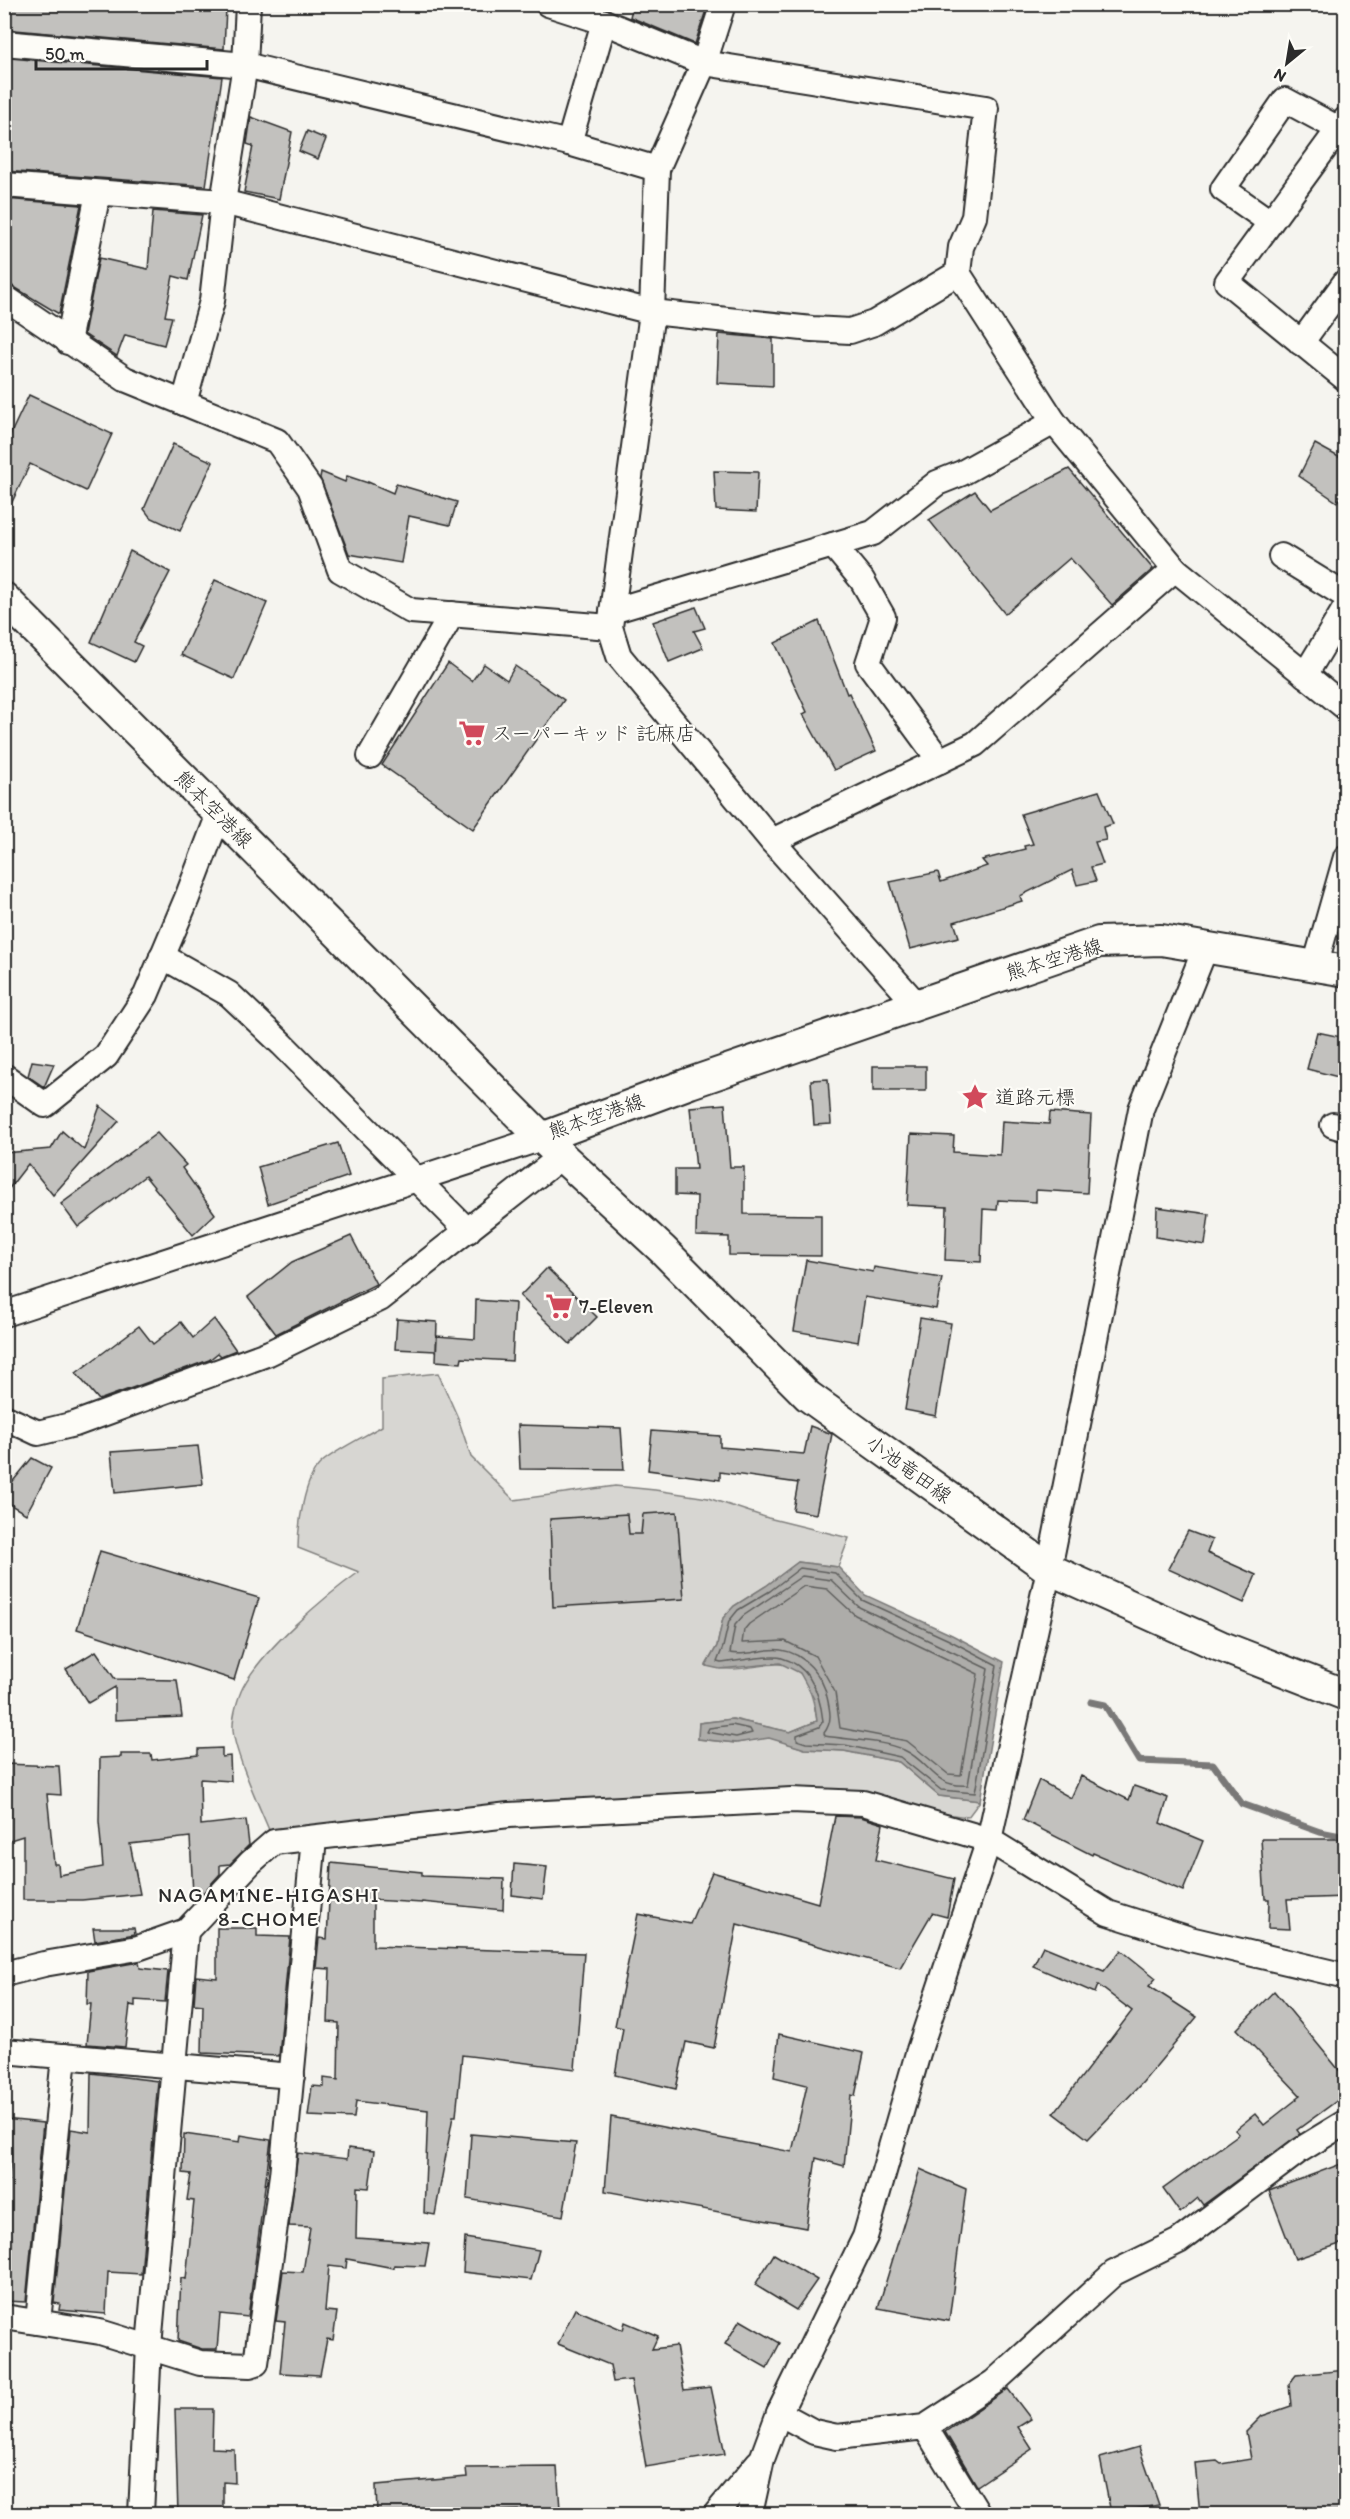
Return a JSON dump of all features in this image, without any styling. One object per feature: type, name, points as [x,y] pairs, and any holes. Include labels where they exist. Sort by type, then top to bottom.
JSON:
[{"type":"main road","name":"熊本空港線","points":[[4,598],[552,1147],[690,1083],[1099,942],[1161,940],[1346,971]]},
{"type":"main road","name":"小池竜田線","points":[[552,1147],[663,1250],[808,1396],[1048,1569],[1220,1646],[1346,1695]]},
{"type":"street","points":[[184,403],[212,301],[223,202],[245,65],[248,4]]},
{"type":"street","points":[[548,4],[604,22],[704,63],[986,108],[974,217],[961,247],[958,273],[1054,422],[1175,568],[1346,708]]},
{"type":"street","points":[[723,4],[704,63],[657,169],[652,312],[611,619],[619,656],[772,842],[918,1006]]},
{"type":"street","points":[[569,143],[604,22]]},
{"type":"street","points":[[4,44],[245,65],[569,143],[657,169]]},
{"type":"street","points":[[1270,222],[1222,189],[1285,100],[1342,124],[1227,282],[1346,379]]},
{"type":"street","points":[[4,185],[223,202],[652,312],[850,331],[874,323],[958,273]]},
{"type":"street","points":[[68,342],[98,193]]},
{"type":"street","points":[[1301,343],[1346,281]]},
{"type":"street","points":[[4,297],[125,379],[277,441],[310,488],[340,570],[411,611],[611,619],[873,533],[937,483],[962,473],[1054,422]]},
{"type":"street","points":[[833,545],[862,580],[883,618],[868,663],[940,761]]},
{"type":"street","points":[[1281,556],[1346,596]]},
{"type":"street","points":[[772,842],[975,744],[1175,568]]},
{"type":"street","points":[[1305,675],[1346,607]]},
{"type":"street","points":[[370,756],[452,614]]},
{"type":"street","points":[[4,1076],[45,1105],[106,1056],[146,994],[219,814]]},
{"type":"street","points":[[1315,966],[1346,857]]},
{"type":"street","points":[[750,2514],[762,2459],[779,2413],[865,2237],[918,2053],[988,1840],[1048,1569],[1141,1109],[1204,949]]},
{"type":"street","points":[[162,956],[229,994],[282,1044],[468,1231]]},
{"type":"street","points":[[4,1314],[416,1179],[552,1147]]},
{"type":"street","points":[[4,1417],[38,1433],[75,1424],[269,1353],[380,1299],[468,1231],[552,1147]]},
{"type":"street","points":[[4,1974],[44,1964],[138,1948],[186,1931],[251,1862],[274,1842],[509,1815],[791,1800],[863,1803],[988,1840],[1108,1913],[1190,1939],[1346,1976]]},
{"type":"street","points":[[4,2317],[100,2332],[200,2363],[250,2365],[256,2363],[282,2175],[314,1838]]},
{"type":"street","points":[[141,2514],[149,2346],[186,1931]]},
{"type":"street","points":[[4,2051],[292,2076]]},
{"type":"street","points":[[38,2322],[64,2056]]},
{"type":"street","points":[[779,2413],[814,2432],[837,2437],[925,2427],[994,2382],[1114,2273],[1179,2241],[1300,2150],[1346,2122]]},
{"type":"street","points":[[925,2427],[978,2514]]},
{"type":"street","points":[[716,2514],[762,2459]]},
{"type":"shaded area","points":[[438,1373],[458,1418],[471,1457],[514,1500],[615,1486],[655,1490],[708,1498],[768,1518],[849,1538],[838,1567],[798,1562],[734,1606],[723,1618],[717,1646],[706,1665],[725,1669],[776,1664],[789,1666],[801,1674],[810,1692],[817,1721],[790,1732],[733,1719],[699,1723],[698,1739],[736,1743],[769,1737],[805,1749],[844,1751],[899,1762],[939,1796],[980,1801],[968,1817],[863,1803],[274,1842],[237,1750],[233,1726],[238,1701],[252,1672],[279,1641],[312,1609],[359,1572],[298,1548],[306,1491],[315,1470],[321,1463],[382,1426],[382,1379]]},
{"type":"water","points":[[798,1562],[838,1567],[865,1595],[1004,1662],[980,1801],[939,1796],[899,1762],[844,1751],[805,1749],[769,1738],[736,1743],[698,1739],[699,1723],[732,1719],[790,1732],[817,1721],[814,1699],[800,1673],[780,1663],[720,1669],[706,1666],[717,1646],[723,1618],[734,1606]]},
{"type":"building","points":[[4,4],[206,4],[226,8],[224,49],[4,29]]},
{"type":"building","points":[[633,4],[708,4],[695,44],[630,17]]},
{"type":"building","points":[[10,58],[222,77],[206,186],[4,171]]},
{"type":"building","points":[[251,117],[292,132],[279,199],[244,192],[253,146],[247,144]]},
{"type":"building","points":[[307,131],[326,139],[318,159],[299,151]]},
{"type":"building","points":[[4,199],[81,205],[59,314],[4,281]]},
{"type":"building","points":[[153,211],[202,215],[188,280],[173,276],[165,316],[172,317],[164,345],[125,335],[117,356],[84,334],[99,258],[148,269]]},
{"type":"building","points":[[719,334],[773,339],[773,386],[717,383]]},
{"type":"building","points":[[29,395],[112,434],[86,491],[30,464],[4,519],[4,448]]},
{"type":"building","points":[[173,444],[213,462],[180,531],[150,517],[144,509]]},
{"type":"building","points":[[1315,444],[1346,461],[1346,489],[1337,502],[1299,476]]},
{"type":"building","points":[[1069,469],[1153,569],[1112,605],[1070,558],[1005,614],[929,520],[975,491],[990,510]]},
{"type":"building","points":[[714,471],[758,472],[756,512],[716,510]]},
{"type":"building","points":[[321,472],[345,482],[347,476],[368,482],[393,493],[396,484],[457,502],[450,525],[409,516],[401,563],[349,554],[320,478]]},
{"type":"building","points":[[130,551],[170,572],[134,642],[142,646],[134,662],[91,642]]},
{"type":"building","points":[[215,580],[267,603],[234,679],[181,655]]},
{"type":"building","points":[[696,607],[705,628],[694,631],[703,648],[669,662],[653,622]]},
{"type":"building","points":[[819,621],[847,694],[849,693],[876,751],[834,770],[803,714],[807,712],[775,643]]},
{"type":"building","name":"スーパーキッド 託麻店","points":[[448,663],[472,681],[484,664],[507,680],[515,666],[564,700],[473,829],[382,765]]},
{"type":"building","points":[[1099,791],[1113,824],[1103,827],[1106,840],[1095,842],[1103,864],[1091,867],[1096,881],[1077,885],[1072,870],[1020,896],[1022,901],[954,922],[959,937],[910,949],[890,882],[938,872],[941,882],[987,866],[982,860],[1025,849],[1024,846],[1033,844],[1021,814]]},
{"type":"building","points":[[1317,1032],[1346,1038],[1346,1079],[1307,1069]]},
{"type":"building","points":[[32,1061],[54,1064],[44,1087],[28,1076]]},
{"type":"building","points":[[873,1066],[926,1066],[926,1091],[873,1091]]},
{"type":"building","points":[[828,1079],[831,1124],[814,1125],[811,1080]]},
{"type":"building","points":[[725,1104],[730,1167],[744,1167],[744,1214],[821,1215],[821,1256],[729,1255],[729,1237],[696,1236],[697,1196],[675,1195],[675,1169],[696,1169],[690,1107]]},
{"type":"building","points":[[100,1106],[119,1121],[53,1195],[28,1164],[4,1195],[4,1153],[51,1149],[62,1131],[84,1150]]},
{"type":"building","points":[[1050,1112],[1091,1115],[1087,1193],[1036,1190],[1036,1202],[998,1200],[997,1210],[983,1209],[981,1262],[945,1260],[947,1207],[907,1205],[911,1134],[954,1136],[953,1152],[1000,1155],[1002,1121],[1049,1124]]},
{"type":"building","points":[[157,1133],[186,1165],[182,1168],[215,1214],[193,1235],[145,1176],[78,1227],[61,1204]]},
{"type":"building","points":[[338,1143],[349,1176],[268,1204],[258,1167]]},
{"type":"building","points":[[1157,1207],[1209,1214],[1205,1245],[1156,1237]]},
{"type":"building","points":[[351,1236],[376,1284],[276,1334],[248,1297],[292,1262]]},
{"type":"building","points":[[806,1260],[873,1272],[874,1267],[942,1278],[936,1309],[865,1297],[858,1342],[794,1331]]},
{"type":"building","name":"7-Eleven","points":[[547,1268],[597,1317],[570,1344],[520,1296]]},
{"type":"building","points":[[476,1300],[515,1303],[512,1361],[462,1358],[461,1363],[436,1361],[437,1336],[475,1339]]},
{"type":"building","points":[[920,1318],[951,1323],[936,1416],[905,1410]]},
{"type":"building","points":[[214,1319],[236,1350],[221,1356],[218,1353],[209,1360],[99,1400],[76,1373],[139,1326],[153,1344],[181,1322],[193,1338]]},
{"type":"building","points":[[397,1319],[437,1322],[436,1351],[395,1349]]},
{"type":"building","points":[[518,1425],[621,1428],[624,1470],[520,1469]]},
{"type":"building","points":[[810,1426],[832,1434],[816,1514],[793,1510],[798,1483],[720,1472],[720,1480],[648,1470],[652,1431],[720,1436],[720,1447],[804,1454]]},
{"type":"building","points":[[198,1446],[203,1484],[115,1493],[111,1452]]},
{"type":"building","points":[[32,1458],[51,1468],[26,1514],[4,1501],[4,1492]]},
{"type":"building","points":[[677,1512],[684,1599],[553,1607],[550,1519],[627,1514],[629,1534],[641,1534],[643,1514]]},
{"type":"building","points":[[1188,1531],[1212,1540],[1207,1553],[1256,1575],[1244,1603],[1168,1569]]},
{"type":"building","points":[[100,1551],[259,1598],[234,1680],[77,1629]]},
{"type":"building","points":[[96,1651],[115,1679],[177,1680],[182,1717],[115,1720],[115,1687],[88,1703],[66,1669]]},
{"type":"building","points":[[222,1748],[222,1757],[230,1756],[231,1781],[200,1779],[201,1825],[246,1820],[249,1845],[230,1864],[220,1865],[220,1874],[202,1894],[193,1894],[190,1837],[130,1844],[140,1894],[82,1900],[23,1900],[23,1836],[4,1842],[4,1764],[59,1766],[61,1795],[47,1794],[54,1864],[58,1864],[59,1875],[103,1867],[99,1821],[100,1758],[121,1757],[121,1754],[151,1754],[152,1760],[198,1755],[198,1749]]},
{"type":"building","points":[[1081,1776],[1129,1800],[1134,1786],[1168,1798],[1160,1823],[1203,1841],[1183,1891],[1093,1853],[1092,1855],[1023,1820],[1039,1780],[1071,1798]]},
{"type":"building","points":[[835,1816],[861,1817],[883,1824],[876,1860],[954,1879],[947,1917],[932,1913],[900,1968],[737,1924],[714,2048],[686,2042],[676,2089],[615,2075],[623,2028],[615,2026],[638,1914],[690,1924],[712,1872],[818,1903]]},
{"type":"building","points":[[1261,1839],[1346,1839],[1346,1897],[1287,1899],[1290,1929],[1268,1928],[1269,1899],[1265,1899]]},
{"type":"building","points":[[331,1863],[422,1872],[422,1876],[504,1879],[503,1910],[373,1900],[373,1946],[584,1953],[575,2069],[462,2055],[456,2116],[453,2116],[435,2215],[424,2213],[428,2110],[356,2101],[354,2118],[308,2116],[312,2086],[324,2087],[324,2078],[338,2080],[339,2023],[328,2022],[330,1969],[316,1968],[319,1938],[327,1939]]},
{"type":"building","points":[[514,1864],[547,1867],[543,1899],[512,1895]]},
{"type":"building","points":[[93,1928],[134,1928],[135,1934],[95,1941]]},
{"type":"building","points":[[217,1928],[257,1928],[257,1936],[290,1937],[279,2056],[202,2053],[203,2005],[194,2004],[196,1976],[217,1978]]},
{"type":"building","points":[[1043,1946],[1104,1971],[1121,1950],[1156,1978],[1149,1986],[1197,2017],[1143,2082],[1088,2139],[1054,2113],[1132,2011],[1098,1985],[1095,1993],[1033,1966]]},
{"type":"building","points":[[139,1962],[140,1968],[168,1971],[165,2002],[135,2000],[135,2006],[130,2005],[125,2047],[87,2044],[91,2004],[87,2004],[88,1971]]},
{"type":"building","points":[[1274,1991],[1339,2070],[1346,2066],[1346,2094],[1297,2130],[1300,2134],[1203,2205],[1198,2198],[1180,2213],[1163,2189],[1239,2134],[1235,2130],[1255,2114],[1264,2125],[1300,2095],[1237,2029]]},
{"type":"building","points":[[779,2034],[864,2053],[855,2096],[851,2095],[844,2166],[816,2158],[806,2228],[605,2191],[611,2117],[792,2152],[807,2085],[774,2077]]},
{"type":"building","points":[[91,2073],[158,2081],[141,2274],[108,2272],[106,2314],[59,2310],[60,2304],[54,2303],[71,2129],[90,2132]]},
{"type":"building","points":[[4,2119],[43,2123],[26,2302],[4,2301],[11,2153],[4,2152]]},
{"type":"building","points":[[184,2134],[240,2142],[241,2135],[271,2140],[248,2317],[220,2314],[217,2349],[202,2349],[178,2341],[181,2278],[186,2279],[194,2201],[187,2200],[191,2174],[183,2173]]},
{"type":"building","points":[[471,2134],[576,2143],[563,2216],[467,2199]]},
{"type":"building","points":[[348,2148],[374,2151],[369,2188],[357,2187],[356,2238],[429,2243],[425,2266],[394,2265],[394,2268],[347,2259],[346,2268],[329,2266],[325,2311],[337,2312],[333,2340],[327,2339],[320,2375],[280,2373],[285,2322],[276,2321],[283,2271],[303,2272],[310,2227],[289,2226],[298,2153],[347,2159]]},
{"type":"building","points":[[1346,2162],[1346,2242],[1295,2259],[1269,2191]]},
{"type":"building","points":[[920,2169],[966,2189],[949,2321],[878,2308]]},
{"type":"building","points":[[465,2238],[539,2250],[531,2280],[463,2272]]},
{"type":"building","points":[[774,2254],[817,2280],[796,2310],[755,2285]]},
{"type":"building","points":[[575,2309],[623,2330],[625,2322],[658,2336],[652,2349],[676,2346],[684,2390],[711,2387],[725,2454],[646,2467],[631,2380],[613,2382],[610,2365],[558,2344]]},
{"type":"building","points":[[740,2320],[780,2343],[767,2368],[725,2344]]},
{"type":"building","points":[[1346,2370],[1346,2514],[1200,2514],[1195,2463],[1217,2461],[1221,2464],[1251,2459],[1246,2432],[1262,2416],[1291,2406],[1289,2384],[1296,2375]]},
{"type":"building","points":[[1008,2389],[1031,2419],[1018,2427],[1032,2449],[977,2486],[945,2432]]},
{"type":"building","points":[[175,2409],[213,2409],[212,2448],[234,2449],[235,2483],[223,2482],[223,2514],[178,2514]]},
{"type":"building","points":[[1139,2447],[1159,2505],[1111,2513],[1100,2458]]},
{"type":"building","points":[[557,2467],[560,2509],[460,2512],[460,2514],[377,2514],[376,2485],[467,2477],[466,2468]]},
{"type":"waterway","points":[[1091,1702],[1105,1705],[1139,1761],[1213,1764],[1242,1804],[1320,1832],[1346,1837]]},
{"type":"place","name":"スーパーキッド 託麻店","points":[[472,733]]},
{"type":"place","name":"道路元標","points":[[975,1097]]},
{"type":"place","name":"7-Eleven","points":[[559,1306]]},
{"type":"district","name":"NAGAMINE-HIGASHI 8-CHOME","points":[[269,1906]]}]
